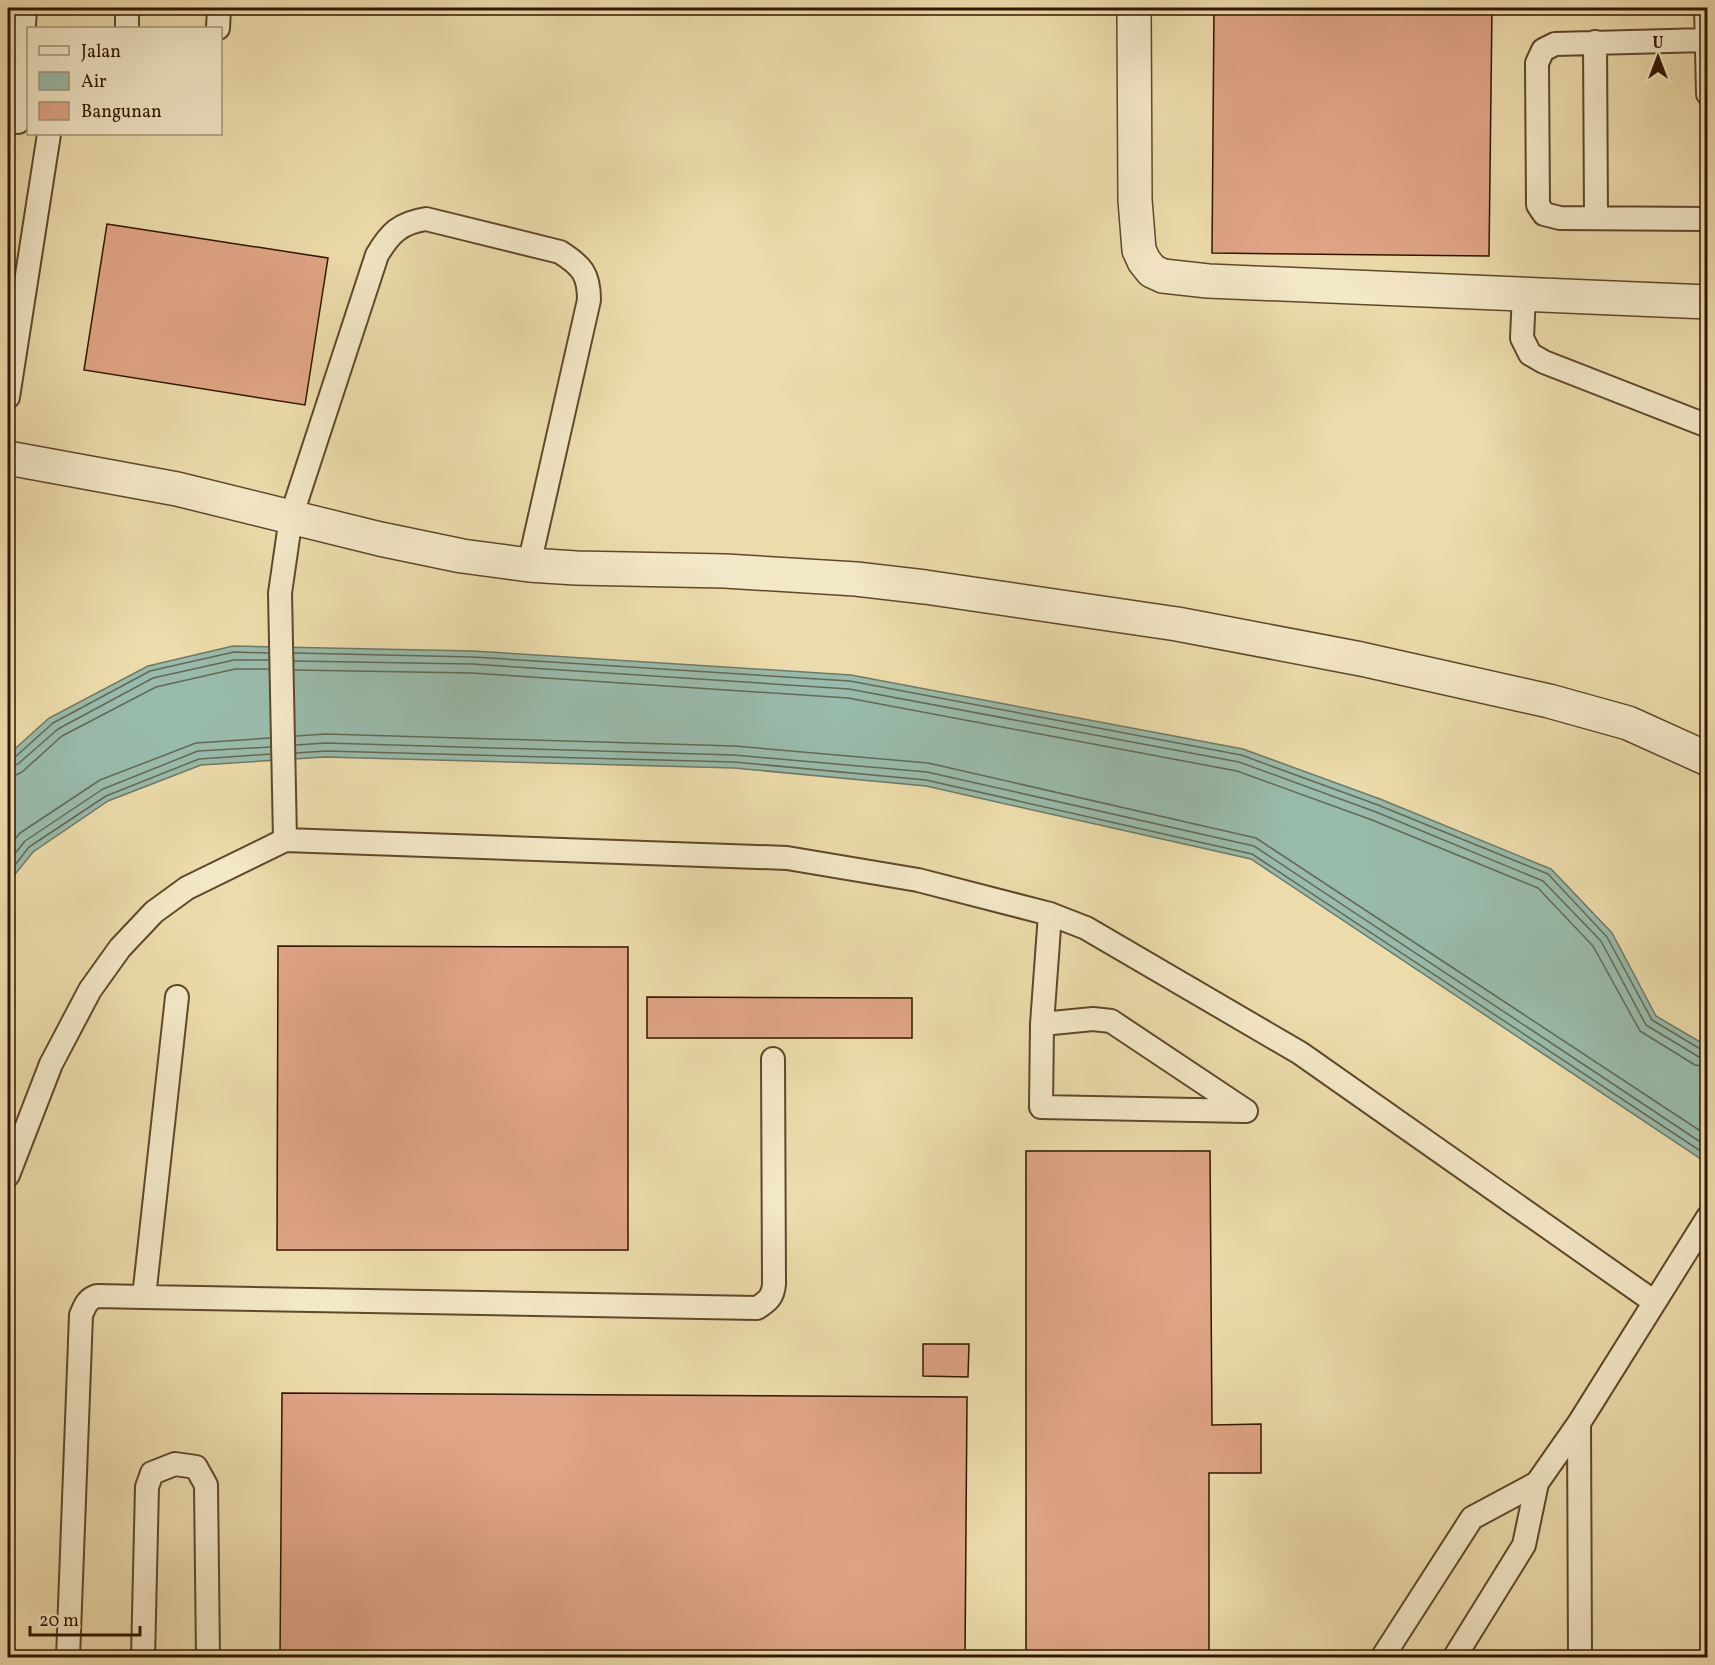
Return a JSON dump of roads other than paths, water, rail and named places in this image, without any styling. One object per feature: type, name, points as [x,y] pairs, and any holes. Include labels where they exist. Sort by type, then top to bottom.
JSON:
[{"type":"street","points":[[1134,8],[1135,200],[1139,250],[1152,271],[1163,276],[1209,281],[1707,302]]},
{"type":"street","points":[[8,458],[177,489],[392,542],[462,556],[529,565],[576,568],[725,571],[856,579],[925,586],[1177,624],[1362,659],[1549,701],[1628,723],[1705,757]]},
{"type":"lane","points":[[18,122],[25,8]]},
{"type":"lane","points":[[127,27],[128,8]]},
{"type":"lane","points":[[219,8],[219,27]]},
{"type":"lane","points":[[1706,8],[1707,94]]},
{"type":"lane","points":[[1706,40],[1556,44],[1543,50],[1536,63],[1538,205],[1544,214],[1560,218],[1707,219]]},
{"type":"lane","points":[[1595,42],[1596,218]]},
{"type":"lane","points":[[8,397],[49,135]]},
{"type":"lane","points":[[285,840],[280,593],[291,517],[377,255],[386,239],[398,228],[411,221],[426,219],[560,252],[574,261],[586,274],[589,300],[529,565]]},
{"type":"lane","points":[[1524,294],[1522,338],[1530,354],[1544,362],[1707,426]]},
{"type":"lane","points":[[8,1175],[51,1064],[90,990],[120,948],[154,912],[187,888],[285,840],[788,858],[918,880],[1050,914],[1086,928],[1300,1053],[1653,1301]]},
{"type":"lane","points":[[1042,1024],[1093,1019],[1111,1021],[1246,1110],[1041,1107],[1042,1024],[1050,914]]},
{"type":"lane","points":[[144,1296],[177,998]]},
{"type":"lane","points":[[68,1658],[81,1315],[91,1298],[144,1296],[758,1308],[770,1300],[774,1284],[773,1059]]},
{"type":"lane","points":[[1454,1658],[1524,1545],[1537,1483],[1579,1423],[1707,1217]]},
{"type":"lane","points":[[1579,1423],[1580,1658]]},
{"type":"lane","points":[[143,1658],[147,1487],[152,1473],[175,1464],[196,1467],[206,1485],[207,1658]]},
{"type":"lane","points":[[1382,1658],[1472,1518],[1537,1483]]},
{"type":"water","points":[[233,646],[473,651],[851,675],[1243,749],[1380,799],[1551,869],[1612,933],[1656,1016],[1707,1046],[1707,1163],[1251,859],[926,786],[734,768],[325,757],[201,765],[108,801],[33,852],[8,883],[8,755],[49,718],[148,666]]}]
